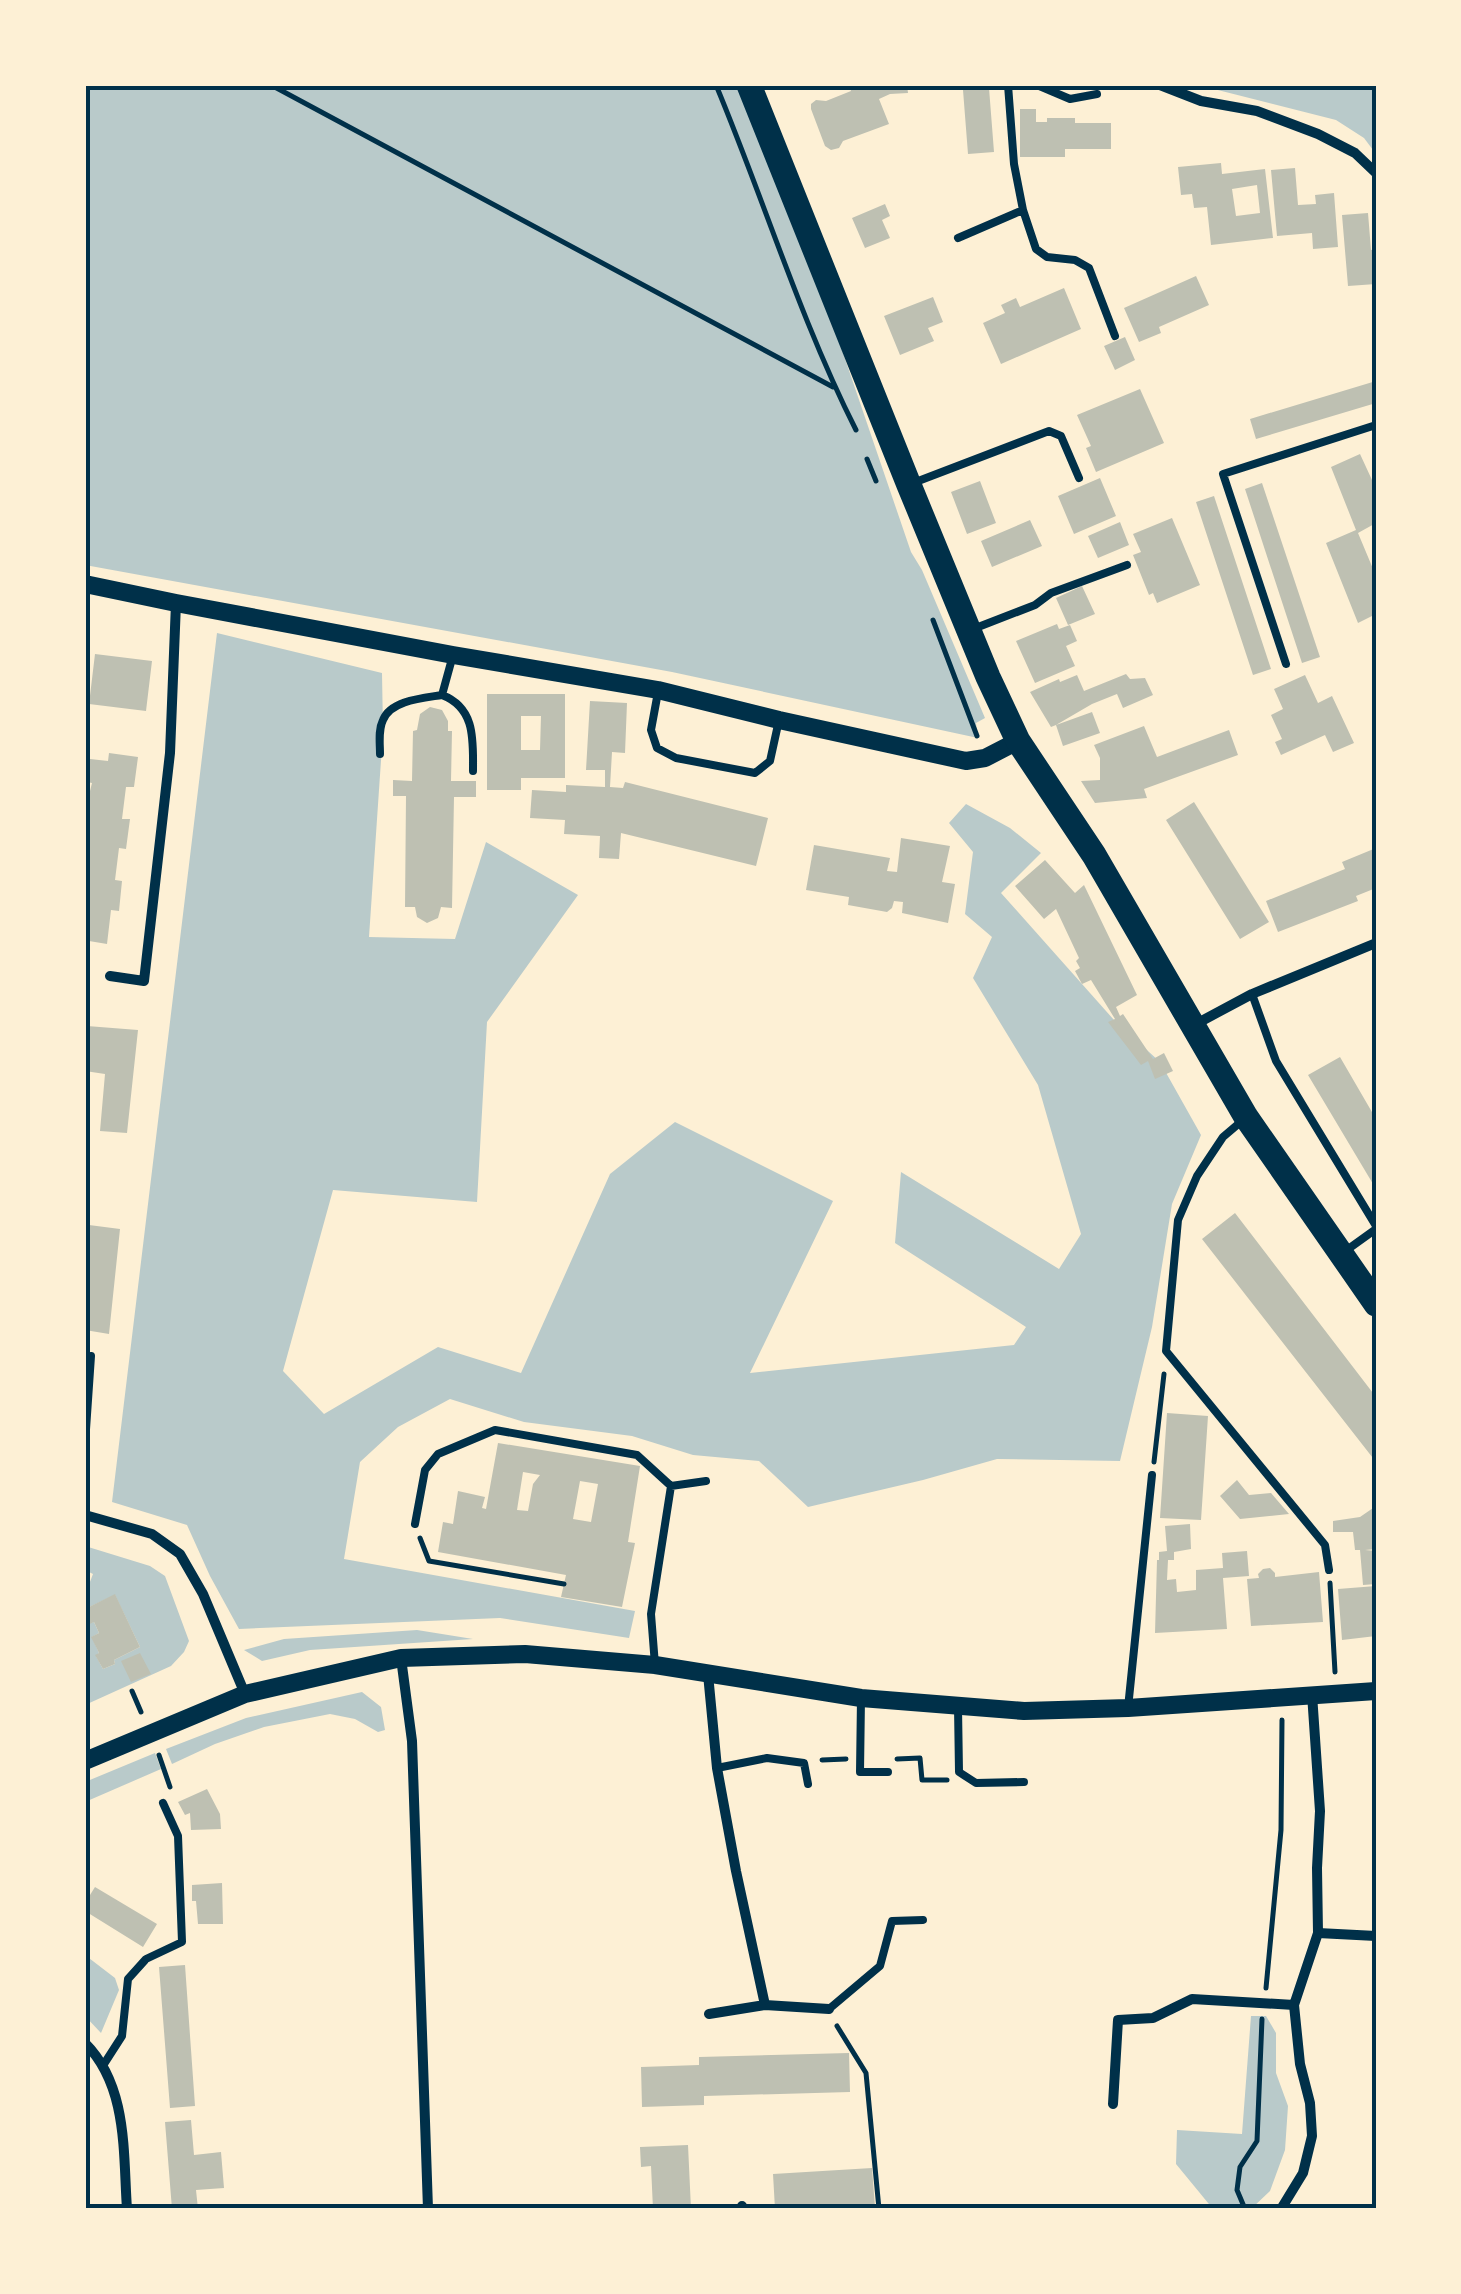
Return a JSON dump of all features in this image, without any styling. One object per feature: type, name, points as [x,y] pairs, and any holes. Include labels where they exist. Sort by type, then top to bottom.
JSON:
[{"type":"main road","points":[[749,85],[909,485],[1018,740],[1094,855],[1246,1117],[1376,1304]]},
{"type":"street","points":[[1160,85],[1201,101],[1257,112],[1318,134],[1355,153],[1376,173]]},
{"type":"street","points":[[85,584],[452,655],[658,690],[966,761],[985,758],[1018,740]]},
{"type":"street","points":[[110,976],[144,981],[170,753],[176,603]]},
{"type":"street","points":[[1193,1026],[1252,994],[1376,943]]},
{"type":"street","points":[[85,1515],[152,1534],[180,1554],[203,1594],[245,1694]]},
{"type":"street","points":[[85,1761],[245,1694],[401,1658],[525,1654],[655,1665],[860,1698],[1024,1711],[1376,1691]]},
{"type":"street","points":[[401,1658],[412,1741],[428,2209]]},
{"type":"street","points":[[708,1674],[718,1768],[765,2005]]},
{"type":"street","points":[[1281,2209],[1302,2174],[1312,2136],[1294,2005],[1318,1932],[1320,1811],[1312,1694]]},
{"type":"street","points":[[1318,1932],[1376,1936]]},
{"type":"street","points":[[1113,2104],[1118,2020],[1154,2018],[1192,2000],[1294,2005]]},
{"type":"street","points":[[709,2014],[765,2005],[829,2009]]},
{"type":"street","points":[[85,2044],[104,2064],[120,2107],[128,2209]]},
{"type":"lane","points":[[1008,85],[1014,164],[1036,249],[1047,257],[1075,260],[1090,268],[1115,336]]},
{"type":"lane","points":[[1036,85],[1070,99],[1097,94]]},
{"type":"lane","points":[[958,238],[1023,210]]},
{"type":"lane","points":[[1286,664],[1223,474],[1376,425]]},
{"type":"lane","points":[[909,485],[1049,431],[1062,436],[1079,478]]},
{"type":"lane","points":[[969,631],[1035,606],[1051,593],[1127,565]]},
{"type":"lane","points":[[442,695],[452,655]]},
{"type":"lane","points":[[658,690],[651,730],[657,748],[676,758],[755,773],[770,761],[779,720]]},
{"type":"lane","points":[[380,754],[380,725],[386,714],[410,700],[442,695],[453,699],[468,718],[473,771]]},
{"type":"lane","points":[[1252,994],[1276,1060],[1376,1228],[1340,1254]]},
{"type":"lane","points":[[1246,1117],[1223,1137],[1197,1176],[1178,1220],[1166,1351],[1325,1545],[1329,1570]]},
{"type":"lane","points":[[85,1444],[92,1356]]},
{"type":"lane","points":[[414,1524],[424,1470],[438,1454],[494,1430],[637,1455],[671,1486]]},
{"type":"lane","points":[[1128,1708],[1152,1475]]},
{"type":"lane","points":[[671,1486],[706,1481]]},
{"type":"lane","points":[[655,1665],[651,1614],[671,1486]]},
{"type":"lane","points":[[860,1698],[860,1772],[888,1772]]},
{"type":"lane","points":[[958,1707],[959,1772],[976,1783],[1024,1782]]},
{"type":"lane","points":[[718,1768],[767,1758],[804,1763],[808,1784]]},
{"type":"lane","points":[[104,2064],[122,2036],[128,1979],[146,1960],[182,1942],[178,1836],[162,1803]]},
{"type":"lane","points":[[829,2009],[880,1966],[892,1921],[924,1920]]},
{"type":"path","points":[[271,85],[835,388]]},
{"type":"path","points":[[716,85],[835,388],[861,440]]},
{"type":"path","points":[[867,458],[880,487]]},
{"type":"path","points":[[930,610],[985,758]]},
{"type":"path","points":[[1154,1464],[1166,1351]]},
{"type":"path","points":[[414,1524],[429,1561],[564,1584]]},
{"type":"path","points":[[1329,1570],[1337,1694]]},
{"type":"path","points":[[1244,2209],[1238,2190],[1240,2167],[1257,2141],[1260,2111],[1261,2024],[1281,1830],[1283,1697]]},
{"type":"path","points":[[804,1763],[920,1758],[922,1780],[947,1780],[959,1772]]},
{"type":"path","points":[[815,2010],[840,2029],[866,2073],[879,2209]]},
{"type":"shaded area","points":[[85,85],[736,85],[828,309],[911,552],[985,718],[976,723],[978,738],[672,672],[85,565]]},
{"type":"shaded area","points":[[1198,85],[1376,85],[1376,154],[1364,138],[1336,120]]},
{"type":"shaded area","points":[[217,633],[382,673],[383,731],[369,937],[455,939],[486,842],[578,895],[487,1022],[477,1202],[333,1190],[283,1371],[324,1414],[438,1347],[521,1373],[610,1174],[675,1122],[833,1201],[750,1373],[1014,1345],[1026,1327],[895,1243],[901,1172],[1059,1269],[1081,1234],[1038,1085],[973,978],[992,937],[965,914],[973,852],[949,823],[966,804],[1010,828],[1041,853],[1001,893],[1114,1020],[1160,1062],[1201,1135],[1172,1204],[1152,1327],[1120,1461],[997,1459],[808,1507],[759,1461],[693,1455],[632,1436],[524,1422],[450,1399],[398,1427],[360,1462],[344,1559],[635,1611],[629,1638],[500,1618],[239,1629],[187,1525],[112,1502]]},
{"type":"shaded area","points":[[85,1546],[150,1566],[165,1576],[189,1641],[171,1666],[85,1705],[85,1624],[94,1622],[99,1633],[92,1637],[103,1669],[140,1647],[115,1595],[85,1609],[85,1595],[93,1574],[85,1570]]},
{"type":"shaded area","points":[[417,1630],[473,1639],[310,1650],[262,1661],[244,1650],[284,1639]]},
{"type":"shaded area","points":[[362,1692],[381,1707],[385,1730],[378,1732],[355,1719],[330,1714],[264,1727],[172,1764],[166,1749],[246,1718]]},
{"type":"shaded area","points":[[155,1753],[161,1769],[85,1802],[85,1782]]},
{"type":"shaded area","points":[[85,1955],[115,1978],[119,1990],[101,2033],[85,2016]]},
{"type":"shaded area","points":[[1251,2016],[1266,2016],[1276,2033],[1276,2073],[1288,2106],[1285,2150],[1270,2191],[1251,2209],[1213,2209],[1176,2164],[1177,2130],[1242,2134]]},
{"type":"building","points":[[849,85],[907,85],[908,93],[879,99],[889,124],[843,141],[839,148],[831,150],[825,146],[811,104],[851,91]]},
{"type":"building","points":[[989,88],[994,152],[968,154],[963,90]]},
{"type":"building","points":[[1020,109],[1036,109],[1036,122],[1075,118],[1075,123],[1111,123],[1111,149],[1065,149],[1065,157],[1020,157]]},
{"type":"building","points":[[1221,163],[1222,174],[1265,169],[1273,238],[1211,245],[1207,207],[1194,208],[1192,194],[1181,195],[1178,167]],"holes":[[[1257,185],[1260,213],[1236,216],[1232,189]]]},
{"type":"building","points":[[1295,168],[1298,205],[1316,204],[1315,195],[1334,193],[1338,247],[1313,249],[1312,233],[1277,236],[1271,170]]},
{"type":"building","points":[[885,204],[890,216],[882,220],[890,238],[865,248],[852,218]]},
{"type":"building","points":[[1368,213],[1371,250],[1376,249],[1376,284],[1348,286],[1342,215]]},
{"type":"building","points":[[1196,276],[1209,305],[1159,327],[1161,333],[1139,342],[1124,308]]},
{"type":"building","points":[[1064,288],[1081,329],[1001,364],[983,323],[1005,313],[1001,305],[1016,298],[1020,307]]},
{"type":"building","points":[[933,297],[943,322],[928,328],[934,341],[900,355],[884,316]]},
{"type":"building","points":[[1125,337],[1135,360],[1115,370],[1104,346]]},
{"type":"building","points":[[1376,381],[1376,403],[1256,439],[1250,419]]},
{"type":"building","points":[[1140,389],[1164,443],[1096,472],[1086,448],[1091,446],[1077,415]]},
{"type":"building","points":[[1360,454],[1372,480],[1376,478],[1376,523],[1358,533],[1376,576],[1376,614],[1358,623],[1326,543],[1356,530],[1331,467]]},
{"type":"building","points":[[1100,478],[1116,516],[1074,534],[1058,496]]},
{"type":"building","points":[[980,481],[996,523],[967,534],[951,492]]},
{"type":"building","points":[[1262,483],[1320,657],[1302,663],[1245,489]]},
{"type":"building","points":[[1214,496],[1271,669],[1253,675],[1196,502]]},
{"type":"building","points":[[1172,518],[1200,585],[1157,603],[1153,593],[1149,595],[1133,555],[1141,552],[1133,534]]},
{"type":"building","points":[[1030,520],[1042,546],[992,567],[981,541]]},
{"type":"building","points":[[1120,522],[1129,545],[1098,558],[1088,536]]},
{"type":"building","points":[[1082,586],[1095,614],[1068,625],[1056,598]]},
{"type":"building","points":[[1057,624],[1059,629],[1070,625],[1077,641],[1066,646],[1075,666],[1035,683],[1016,641]]},
{"type":"building","points":[[95,654],[152,661],[146,711],[89,704]]},
{"type":"building","points":[[1126,674],[1130,679],[1145,678],[1153,695],[1123,708],[1117,694],[1051,727],[1030,692],[1059,679],[1060,682],[1077,675],[1084,691]]},
{"type":"building","points":[[1305,675],[1318,703],[1332,696],[1354,743],[1333,752],[1325,735],[1281,755],[1275,742],[1282,739],[1271,715],[1283,709],[1274,689]]},
{"type":"building","points":[[487,694],[565,694],[565,778],[521,778],[521,790],[487,790]],"holes":[[[521,716],[541,716],[540,750],[521,750]]]},
{"type":"building","points":[[590,701],[627,703],[625,753],[612,752],[610,787],[623,788],[625,782],[768,818],[756,866],[621,833],[619,859],[599,858],[600,836],[564,834],[565,820],[530,818],[532,790],[566,792],[566,785],[605,787],[605,770],[586,770]]},
{"type":"building","points":[[430,707],[442,710],[448,731],[452,731],[451,781],[476,781],[476,797],[454,797],[452,908],[441,907],[438,918],[427,923],[417,917],[415,907],[405,907],[406,796],[393,796],[393,780],[412,781],[413,731],[417,730],[420,714]]},
{"type":"building","points":[[1092,712],[1100,733],[1063,746],[1056,725]]},
{"type":"building","points":[[1144,726],[1157,757],[1229,730],[1238,755],[1144,789],[1147,798],[1095,803],[1081,781],[1100,780],[1100,758],[1094,745]]},
{"type":"building","points":[[109,753],[138,757],[134,787],[126,787],[122,819],[130,819],[126,849],[119,848],[115,880],[122,881],[119,911],[111,910],[107,944],[89,941],[85,951],[85,791],[90,791],[92,783],[87,782],[90,759],[108,761]]},
{"type":"building","points":[[1194,802],[1269,922],[1240,939],[1166,820]]},
{"type":"building","points":[[901,838],[950,846],[942,882],[955,884],[948,923],[902,913],[903,902],[894,901],[887,912],[848,905],[849,897],[806,890],[814,845],[890,858],[887,871],[897,872]]},
{"type":"building","points":[[1376,848],[1376,888],[1356,896],[1358,901],[1278,932],[1266,901],[1345,869],[1342,862]]},
{"type":"building","points":[[1045,860],[1075,893],[1084,885],[1137,995],[1116,1007],[1120,1016],[1123,1014],[1153,1059],[1164,1053],[1173,1071],[1155,1079],[1148,1061],[1141,1065],[1108,1022],[1115,1019],[1091,980],[1082,984],[1075,971],[1080,968],[1076,961],[1079,958],[1056,909],[1044,919],[1015,886]]},
{"type":"building","points":[[87,1026],[138,1030],[127,1133],[100,1131],[105,1074],[85,1071]]},
{"type":"building","points":[[1340,1057],[1376,1119],[1376,1189],[1308,1075]]},
{"type":"building","points":[[1235,1213],[1376,1397],[1376,1462],[1202,1239]]},
{"type":"building","points":[[89,1225],[120,1229],[109,1334],[85,1330]]},
{"type":"building","points":[[1167,1413],[1208,1416],[1201,1520],[1160,1518]]},
{"type":"building","points":[[498,1443],[640,1466],[628,1542],[635,1543],[622,1607],[561,1597],[566,1575],[438,1552],[443,1522],[453,1524],[458,1491],[485,1497],[482,1508],[486,1509]],"holes":[[[523,1472],[540,1475],[533,1484],[528,1511],[517,1510]],[[580,1481],[598,1484],[591,1522],[573,1519]]]},
{"type":"building","points":[[1237,1480],[1249,1495],[1271,1493],[1289,1514],[1240,1519],[1220,1496]]},
{"type":"building","points":[[1376,1506],[1376,1549],[1365,1550],[1376,1551],[1376,1584],[1363,1585],[1360,1550],[1355,1550],[1353,1532],[1333,1532],[1333,1521],[1360,1517]]},
{"type":"building","points":[[1190,1524],[1191,1549],[1174,1552],[1174,1560],[1168,1560],[1167,1580],[1176,1579],[1177,1592],[1196,1590],[1196,1570],[1223,1568],[1222,1553],[1247,1551],[1249,1576],[1223,1578],[1227,1629],[1155,1633],[1157,1560],[1159,1552],[1167,1551],[1165,1526]]},
{"type":"building","points":[[1270,1568],[1275,1577],[1319,1572],[1323,1622],[1251,1626],[1247,1579],[1259,1578],[1263,1569]]},
{"type":"building","points":[[1376,1586],[1376,1636],[1342,1640],[1338,1589]]},
{"type":"building","points":[[115,1594],[140,1647],[103,1669],[91,1637],[99,1633],[94,1622],[85,1626],[85,1609]]},
{"type":"building","points":[[140,1653],[151,1674],[131,1682],[121,1661]]},
{"type":"building","points":[[207,1789],[220,1814],[221,1829],[191,1830],[190,1813],[185,1815],[178,1802]]},
{"type":"building","points":[[222,1883],[223,1924],[198,1924],[192,1885]]},
{"type":"building","points":[[95,1887],[157,1924],[143,1947],[85,1911],[85,1903]]},
{"type":"building","points":[[185,1965],[195,2106],[170,2108],[159,1967]]},
{"type":"building","points":[[849,2053],[850,2092],[704,2096],[704,2105],[642,2107],[641,2067],[699,2065],[699,2057]]},
{"type":"building","points":[[191,2120],[194,2155],[221,2152],[224,2188],[196,2190],[198,2209],[172,2209],[165,2122]]},
{"type":"building","points":[[688,2145],[691,2209],[653,2209],[651,2166],[641,2167],[640,2147]]},
{"type":"building","points":[[872,2168],[875,2207],[775,2209],[773,2174]]}]
